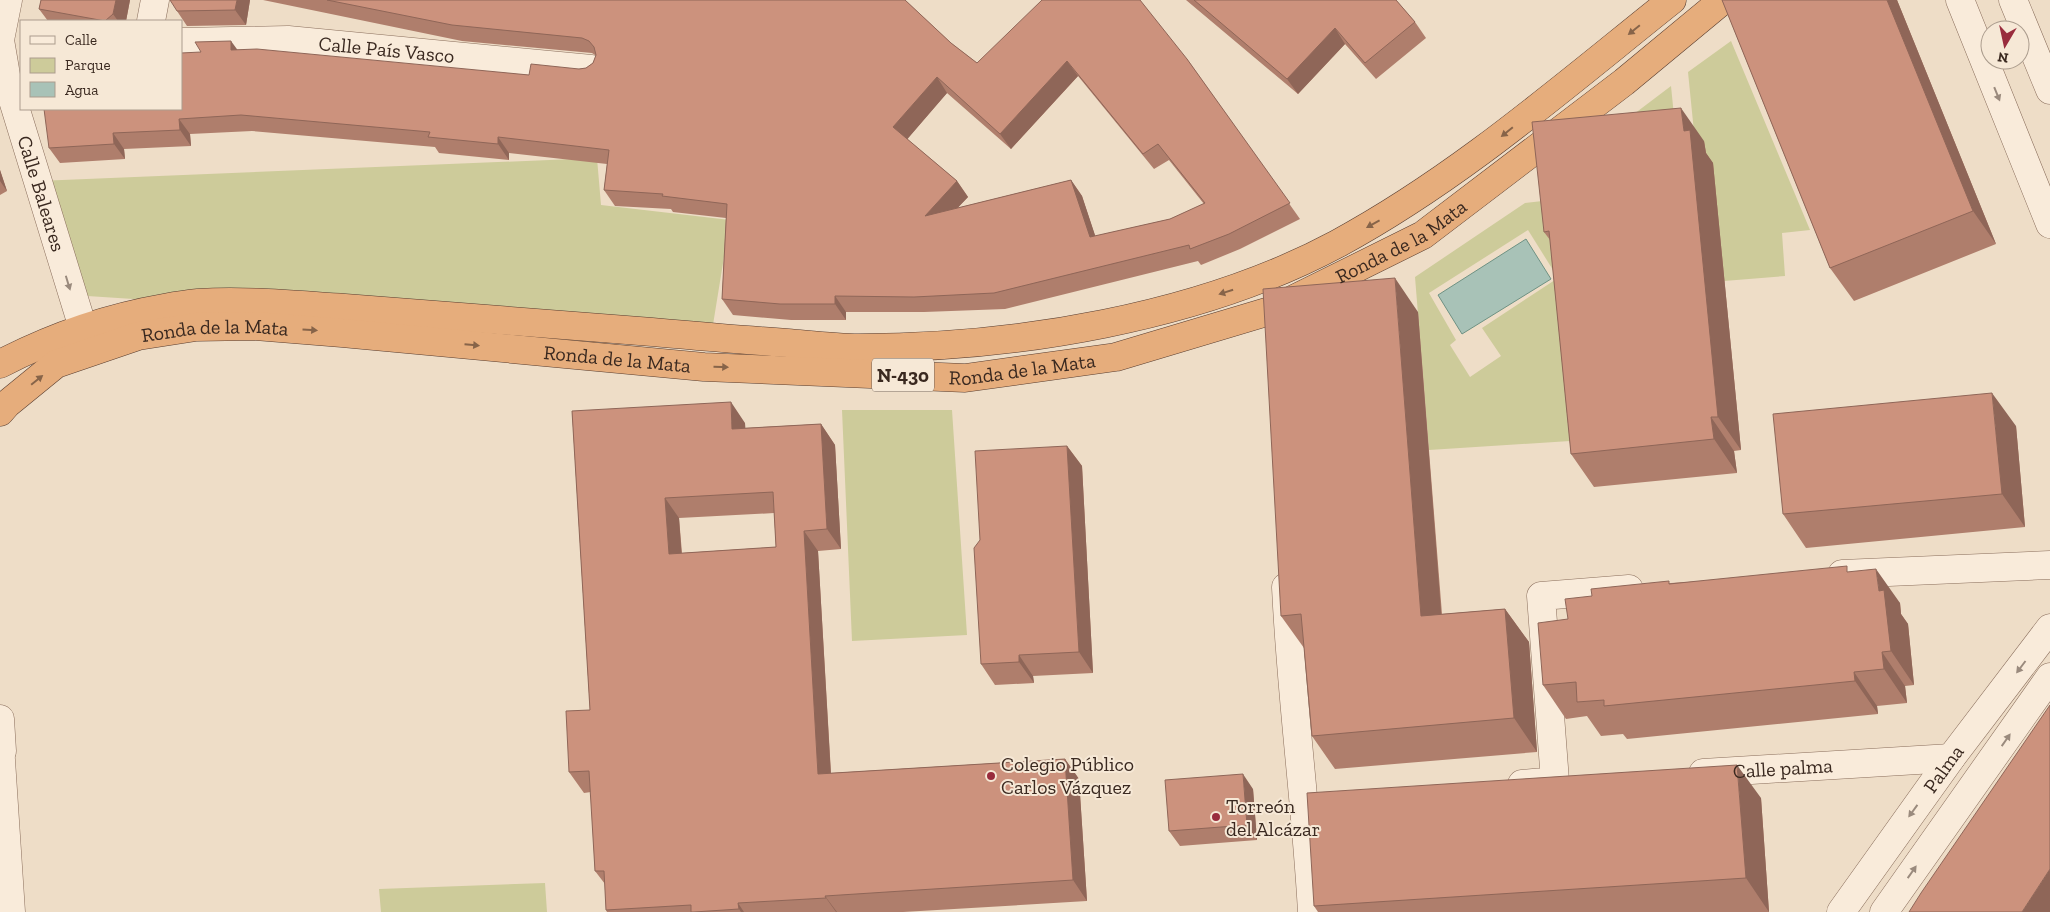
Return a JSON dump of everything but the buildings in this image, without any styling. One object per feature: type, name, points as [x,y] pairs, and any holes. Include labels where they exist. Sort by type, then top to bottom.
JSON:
[{"type":"highway","name":"Ronda de la Mata","points":[[0,364],[33,347],[127,314],[196,303],[261,302],[856,349],[959,346],[1067,330],[1147,314],[1224,292],[1274,274],[1334,246],[1401,208],[1492,144],[1672,0]]},
{"type":"highway","name":"Ronda de la Mata","points":[[0,412],[7,404],[56,364],[138,336],[196,327],[255,326],[342,332],[704,367],[965,378],[1116,357],[1270,311],[1423,235],[1624,82],[1723,0]]},
{"type":"street","name":"Calle Baleares","points":[[8,0],[0,40],[20,101]]},
{"type":"street","points":[[151,20],[155,0]]},
{"type":"street","points":[[1960,0],[2050,224]]},
{"type":"street","points":[[2014,0],[2050,90]]},
{"type":"street","name":"Calle País Vasco","points":[[182,42],[288,40],[592,69]]},
{"type":"street","name":"Calle Baleares","points":[[23,110],[83,328]]},
{"type":"street","points":[[1270,311],[1272,341]]},
{"type":"street","points":[[1284,560],[1289,649],[1314,801],[1312,912]]},
{"type":"street","points":[[1815,575],[2050,565]]},
{"type":"street","points":[[1555,781],[1541,596],[1658,586]]},
{"type":"street","name":"Palma","points":[[1841,912],[1952,758],[2050,628]]},
{"type":"street","name":"Palma","points":[[1884,912],[2050,677]]},
{"type":"street","points":[[0,719],[11,912]]},
{"type":"street","name":"Calle palma","points":[[1674,774],[1952,758]]},
{"type":"street","points":[[1497,786],[1584,780]]},
{"type":"green space","points":[[1731,41],[1810,230],[1782,233],[1785,276],[1724,281],[1695,142],[1688,72]]},
{"type":"green space","points":[[1671,86],[1676,136],[1597,142]]},
{"type":"green space","points":[[597,158],[601,205],[730,220],[711,337],[72,295],[38,181]]},
{"type":"green space","points":[[1560,199],[1570,441],[1429,450],[1415,277],[1525,203]],"holes":[[[1528,230],[1558,278],[1482,328],[1501,356],[1470,377],[1450,345],[1456,340],[1429,293]]]},
{"type":"green space","points":[[842,410],[952,410],[967,635],[852,641]]},
{"type":"green space","points":[[545,883],[547,912],[381,912],[379,889]]},
{"type":"water","points":[[1526,239],[1551,279],[1462,334],[1438,295]]},
{"type":"place","name":"Colegio Público Carlos Vázquez","points":[[991,776]]},
{"type":"place","name":"Torreón del Alcázar","points":[[1216,817]]}]
